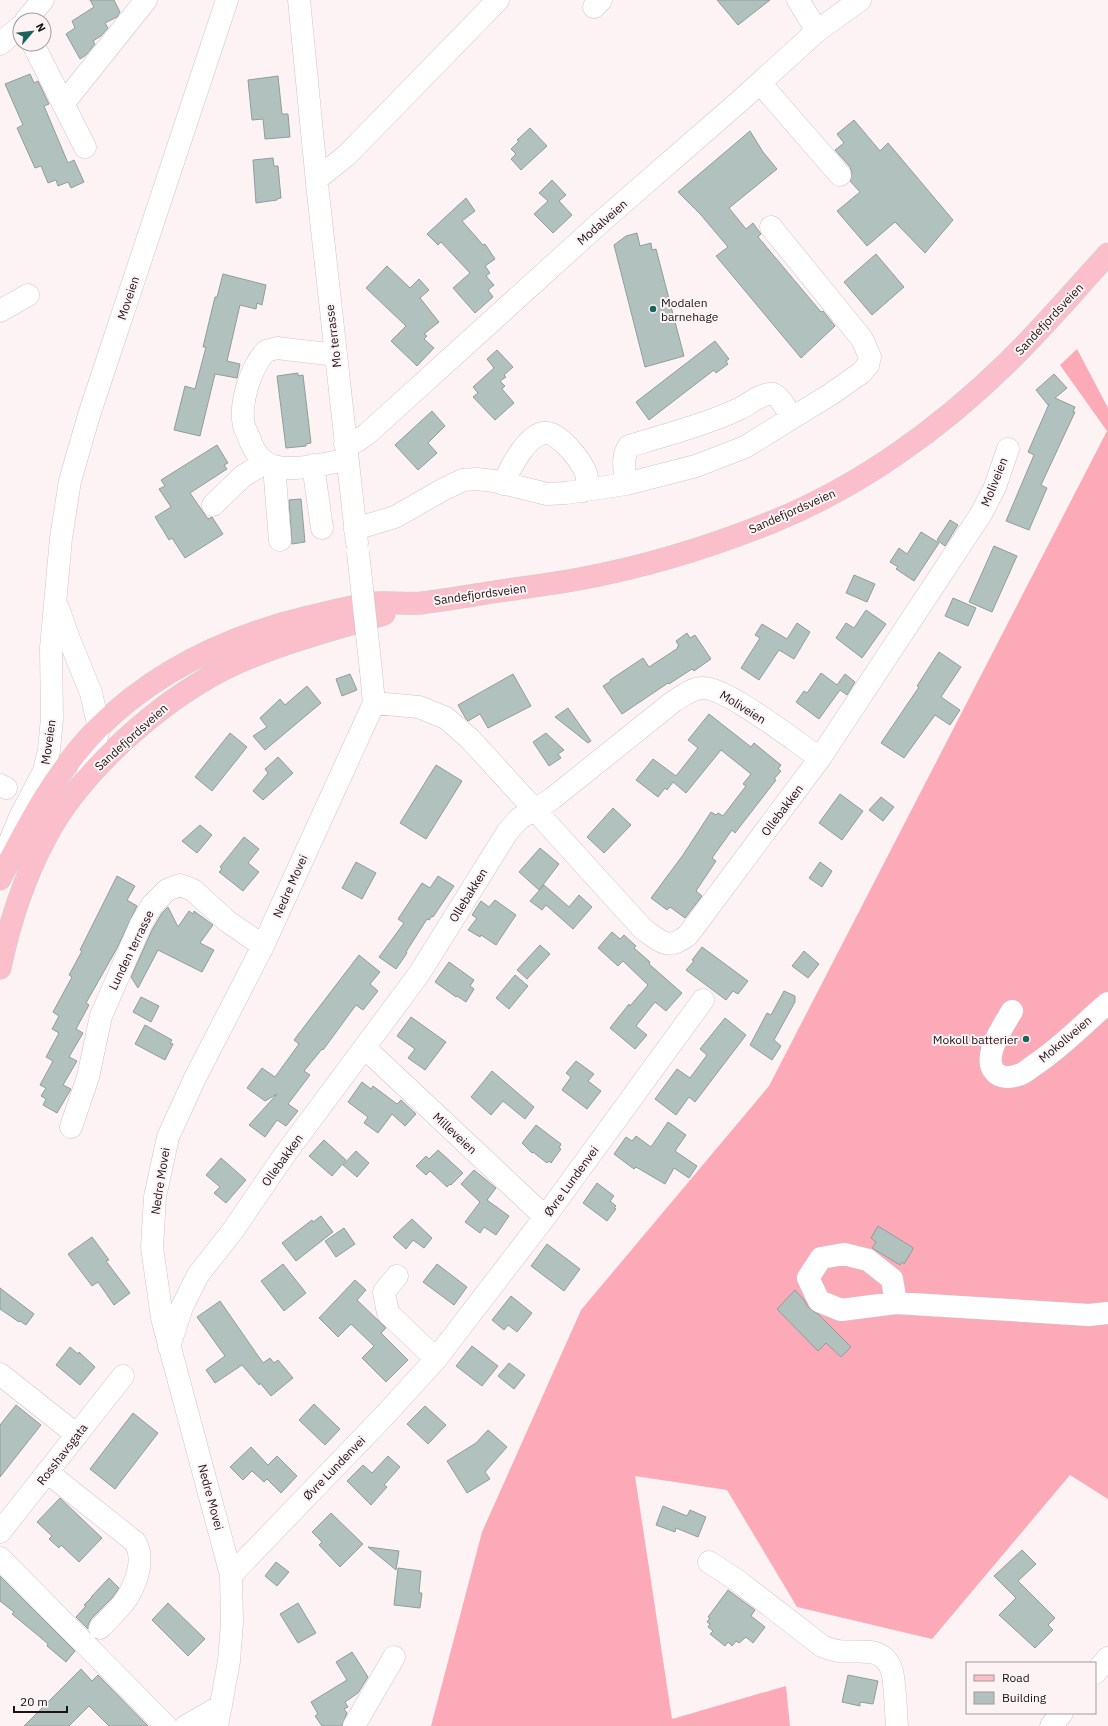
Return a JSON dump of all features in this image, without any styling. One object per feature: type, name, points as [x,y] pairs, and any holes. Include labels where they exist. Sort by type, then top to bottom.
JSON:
[{"type":"main road","name":"Sandefjordsveien","points":[[0,878],[35,812],[54,781],[99,728],[144,688],[186,662],[231,642],[292,621],[331,611],[376,603],[417,603],[580,579],[650,563],[717,543],[773,522],[826,497],[898,453],[958,407],[1008,362],[1108,254]]},
{"type":"main road","name":"Sandefjordsveien","points":[[0,968],[5,945],[18,907],[31,870],[46,837],[65,806],[87,777],[142,724],[178,697],[219,672],[288,643],[417,603]]},
{"type":"street","points":[[33,12],[43,0]]},
{"type":"street","points":[[63,104],[146,0]]},
{"type":"street","name":"Moveien","points":[[0,873],[3,858],[20,817],[44,771],[49,750],[52,718],[51,648],[61,538],[70,481],[87,422],[227,0]]},
{"type":"street","name":"Mo terrasse","points":[[299,0],[346,452],[371,671]]},
{"type":"street","points":[[317,179],[347,155],[498,0]]},
{"type":"street","points":[[798,0],[817,31]]},
{"type":"street","name":"Modalveien","points":[[346,452],[356,441],[367,434],[602,221],[760,83],[817,31],[860,0]]},
{"type":"street","points":[[0,44],[12,34]]},
{"type":"street","points":[[37,52],[85,148]]},
{"type":"street","points":[[760,83],[840,175]]},
{"type":"street","points":[[355,529],[395,517],[463,480],[477,479],[547,494],[583,491],[664,476],[716,459],[763,437],[861,373],[868,365],[870,357],[862,339],[771,227]]},
{"type":"street","points":[[0,311],[28,295]]},
{"type":"street","points":[[336,355],[277,348],[266,351],[262,355],[248,383],[243,418],[244,426],[253,448],[260,459],[270,464],[284,468],[313,465],[346,452]]},
{"type":"street","points":[[626,484],[624,460],[625,453],[630,446],[688,429],[739,409],[767,394],[773,394],[792,418]]},
{"type":"street","points":[[504,484],[514,460],[532,440],[540,434],[548,433],[555,436],[566,445],[584,469],[587,480],[583,491]]},
{"type":"street","name":"Moliveien","points":[[535,810],[553,798],[674,701],[691,691],[704,688],[718,690],[820,758],[981,514],[995,487],[1008,449]]},
{"type":"street","points":[[213,505],[242,476],[270,464]]},
{"type":"street","points":[[270,464],[280,540]]},
{"type":"street","points":[[313,465],[322,528]]},
{"type":"street","name":"Moveien","points":[[56,602],[91,693],[99,728],[87,777]]},
{"type":"street","name":"Nedre Movei","points":[[219,1716],[229,1661],[232,1623],[231,1575],[162,1318],[152,1247],[155,1197],[168,1137],[195,1078],[263,946],[374,702],[371,671]]},
{"type":"street","points":[[374,702],[419,707],[446,718],[470,739],[535,810]]},
{"type":"street","name":"Ollebakken","points":[[169,1347],[182,1307],[198,1275],[234,1229],[283,1157],[419,974],[508,831],[520,818],[535,810],[643,929],[658,940],[668,944],[678,943],[688,935],[820,758]]},
{"type":"street","name":"Lunden terrasse","points":[[71,1127],[88,1077],[101,1016],[141,924],[152,905],[167,890],[180,885],[193,890],[227,920],[263,946]]},
{"type":"street","name":"Øvre Lundenvei","points":[[231,1575],[379,1421],[436,1359],[544,1217],[703,1000]]},
{"type":"street","name":"Mokollveien","points":[[1012,1011],[993,1046],[990,1058],[991,1068],[997,1075],[1007,1077],[1019,1075],[1057,1049],[1108,1003]]},
{"type":"street","name":"Milleveien","points":[[365,1048],[544,1217]]},
{"type":"street","points":[[397,1276],[384,1292],[388,1314],[436,1359]]},
{"type":"street","points":[[896,1303],[1089,1315],[1108,1313]]},
{"type":"street","points":[[0,1374],[77,1435]]},
{"type":"street","name":"Rosshavsgata","points":[[0,1532],[123,1376]]},
{"type":"street","points":[[47,1472],[135,1542],[139,1548],[140,1559],[137,1572],[127,1598],[100,1628]]},
{"type":"street","points":[[0,1558],[166,1726]]},
{"type":"street","points":[[709,1562],[738,1581],[822,1646],[834,1651],[846,1653],[870,1652],[880,1654],[892,1670],[897,1726]]},
{"type":"street","points":[[354,1726],[394,1657]]},
{"type":"street","points":[[1096,1672],[1108,1658]]},
{"type":"street","points":[[1051,1726],[1061,1714]]},
{"type":"street","points":[[186,1726],[219,1716]]},
{"type":"shaded area","points":[[1077,349],[1108,408],[1108,1499],[1070,1475],[932,1639],[797,1607],[727,1490],[635,1476],[672,1719],[786,1686],[790,1726],[431,1726],[482,1532],[581,1310],[769,1086],[1107,431],[1060,365]]},
{"type":"building","points":[[90,0],[114,0],[120,12],[117,17],[105,23],[108,28],[101,36],[93,41],[95,44],[86,55],[80,59],[66,34],[75,28],[72,21],[94,7]]},
{"type":"building","points":[[717,0],[770,0],[738,25]]},
{"type":"building","points":[[30,74],[34,83],[38,81],[49,104],[44,106],[68,163],[74,160],[84,182],[71,188],[68,182],[58,186],[56,180],[48,183],[41,166],[35,168],[17,128],[23,125],[5,84]]},
{"type":"building","points":[[278,76],[282,114],[288,114],[290,137],[265,139],[263,119],[252,120],[248,80]]},
{"type":"building","points":[[854,120],[880,151],[888,143],[953,220],[925,253],[895,222],[867,246],[837,211],[860,192],[850,181],[852,173],[850,167],[835,150],[844,143],[837,134]]},
{"type":"building","points":[[530,128],[547,146],[521,170],[511,159],[516,154],[511,149],[519,141],[517,140]]},
{"type":"building","points":[[750,131],[763,152],[777,169],[729,208],[746,229],[753,223],[761,234],[758,237],[821,312],[823,311],[835,326],[801,358],[716,256],[728,247],[701,215],[678,192]]},
{"type":"building","points":[[273,158],[274,166],[278,166],[281,198],[256,203],[253,160]]},
{"type":"building","points":[[552,180],[566,195],[559,201],[572,215],[553,233],[534,214],[548,201],[539,193]]},
{"type":"building","points":[[466,198],[475,211],[462,221],[483,245],[485,244],[495,259],[485,266],[490,273],[486,276],[494,285],[488,290],[493,297],[475,313],[453,288],[470,273],[441,242],[438,245],[427,234]]},
{"type":"building","points":[[637,233],[640,246],[651,243],[652,250],[656,249],[684,356],[645,367],[614,245],[626,236]]},
{"type":"building","points":[[876,254],[904,287],[872,315],[844,282]]},
{"type":"building","points":[[387,266],[410,288],[419,279],[429,290],[420,298],[439,322],[424,334],[427,336],[424,339],[434,348],[417,366],[391,341],[406,326],[366,288]]},
{"type":"building","points":[[223,274],[266,285],[262,305],[257,303],[256,309],[240,305],[227,361],[240,364],[237,378],[215,374],[200,436],[174,430],[185,386],[195,389],[206,347],[203,347],[215,297],[217,297]]},
{"type":"building","points":[[715,341],[729,359],[726,361],[728,364],[716,373],[714,370],[649,420],[636,402]]},
{"type":"building","points":[[497,350],[513,367],[504,375],[506,377],[500,381],[505,386],[502,389],[514,403],[495,420],[473,397],[478,393],[473,387],[494,368],[487,359]]},
{"type":"building","points":[[298,373],[298,376],[303,375],[311,443],[306,444],[306,446],[286,448],[277,376]]},
{"type":"building","points":[[1054,374],[1067,388],[1055,398],[1075,407],[1073,412],[1075,412],[1041,485],[1047,488],[1029,530],[1006,521],[1034,455],[1028,452],[1049,404],[1048,405],[1036,390]]},
{"type":"building","points":[[432,411],[445,426],[428,443],[437,453],[418,470],[395,445]]},
{"type":"building","points":[[217,445],[228,463],[224,465],[227,469],[190,493],[208,519],[212,517],[223,534],[185,558],[172,538],[169,540],[155,517],[171,507],[159,489],[165,486],[161,480]]},
{"type":"building","points":[[301,499],[305,542],[292,544],[289,500]]},
{"type":"building","points":[[950,520],[958,525],[945,546],[937,540]]},
{"type":"building","points":[[921,532],[939,543],[914,581],[896,569],[898,567],[890,562],[899,548],[907,554]]},
{"type":"building","points":[[994,546],[1017,556],[992,612],[969,602]]},
{"type":"building","points":[[854,575],[875,584],[867,602],[846,593]]},
{"type":"building","points":[[953,598],[976,608],[968,626],[945,616]]},
{"type":"building","points":[[866,610],[886,624],[862,658],[836,638],[846,623],[854,628]]},
{"type":"building","points":[[797,623],[810,632],[794,659],[779,650],[759,680],[741,668],[760,638],[755,635],[762,624],[787,639]]},
{"type":"building","points":[[687,633],[690,638],[695,635],[711,659],[694,671],[692,669],[669,684],[668,683],[622,714],[603,686],[643,658],[649,667],[678,648],[677,647],[679,646],[676,641]]},
{"type":"building","points":[[939,652],[961,667],[941,697],[960,710],[950,725],[935,715],[904,758],[881,743],[919,687],[917,686]]},
{"type":"building","points":[[821,673],[837,685],[845,674],[855,682],[847,695],[840,690],[819,719],[796,702],[804,691],[807,693]]},
{"type":"building","points":[[350,674],[357,690],[342,696],[336,679]]},
{"type":"building","points":[[513,674],[531,706],[488,728],[480,714],[468,721],[466,719],[458,705]]},
{"type":"building","points":[[307,686],[321,703],[265,750],[253,736],[267,727],[260,718],[280,699],[285,705]]},
{"type":"building","points":[[568,708],[591,741],[588,743],[555,717]]},
{"type":"building","points":[[709,714],[751,747],[754,743],[781,765],[778,769],[781,771],[774,779],[776,780],[735,833],[732,830],[712,858],[716,861],[696,891],[702,896],[685,918],[670,907],[667,910],[651,898],[683,855],[711,812],[716,815],[718,813],[723,816],[746,786],[743,784],[751,774],[721,750],[686,793],[673,782],[667,790],[665,788],[658,797],[636,780],[653,759],[676,776],[698,748],[688,740]]},
{"type":"building","points":[[230,733],[247,747],[212,791],[195,777]]},
{"type":"building","points":[[546,733],[564,750],[558,754],[561,758],[549,766],[533,742]]},
{"type":"building","points":[[278,757],[293,773],[263,800],[253,791],[268,773],[265,769]]},
{"type":"building","points":[[436,765],[462,781],[426,839],[400,823]]},
{"type":"building","points":[[840,794],[863,811],[842,840],[819,823]]},
{"type":"building","points":[[881,797],[894,807],[883,821],[869,810]]},
{"type":"building","points":[[613,808],[631,825],[604,853],[587,837]]},
{"type":"building","points":[[200,825],[212,835],[197,853],[182,841]]},
{"type":"building","points":[[244,837],[259,849],[248,863],[259,872],[243,891],[219,872],[222,869],[220,867]]},
{"type":"building","points":[[540,848],[559,864],[539,890],[519,872]]},
{"type":"building","points":[[356,862],[376,873],[362,899],[342,888]]},
{"type":"building","points":[[820,862],[832,871],[822,887],[809,878]]},
{"type":"building","points":[[117,876],[135,886],[127,900],[137,906],[116,950],[86,1003],[89,1005],[76,1029],[83,1033],[69,1057],[77,1061],[63,1085],[71,1089],[57,1113],[43,1105],[46,1099],[41,1096],[46,1088],[40,1085],[53,1061],[46,1057],[59,1033],[52,1029],[59,1016],[53,1012],[72,977],[69,975],[82,951],[80,950]]},
{"type":"building","points":[[438,876],[454,886],[433,917],[432,916],[429,920],[427,919],[396,969],[379,957],[404,923],[398,919],[422,883],[430,888]]},
{"type":"building","points":[[544,885],[569,907],[579,895],[592,907],[573,929],[546,905],[542,910],[530,901]]},
{"type":"building","points":[[495,900],[516,915],[496,945],[481,935],[480,937],[468,930],[477,918],[472,915],[481,901],[489,907]]},
{"type":"building","points":[[168,907],[178,927],[189,911],[193,914],[194,911],[213,925],[200,943],[214,950],[202,972],[158,950],[138,988],[131,977],[152,930],[162,913]]},
{"type":"building","points":[[612,932],[620,939],[624,935],[636,946],[634,948],[650,962],[649,964],[682,993],[666,1011],[655,1002],[636,1026],[647,1035],[635,1049],[610,1028],[629,1004],[630,1006],[648,985],[623,961],[618,966],[598,948]]},
{"type":"building","points":[[540,945],[550,954],[527,979],[517,970]]},
{"type":"building","points":[[702,947],[748,981],[738,994],[733,991],[726,1000],[686,970],[694,961],[692,960]]},
{"type":"building","points":[[804,951],[819,964],[808,978],[792,966]]},
{"type":"building","points":[[359,955],[380,972],[370,984],[378,991],[363,1010],[356,1005],[323,1050],[322,1049],[304,1071],[310,1075],[288,1104],[298,1111],[286,1126],[277,1120],[265,1137],[249,1125],[277,1094],[265,1101],[247,1088],[262,1068],[275,1077],[299,1044],[294,1040]]},
{"type":"building","points":[[449,962],[474,980],[470,986],[474,989],[466,1002],[457,996],[456,997],[435,982]]},
{"type":"building","points":[[515,975],[528,986],[509,1009],[496,998]]},
{"type":"building","points":[[784,991],[795,996],[795,1002],[774,1040],[781,1046],[772,1060],[750,1045],[767,1013],[771,1015]]},
{"type":"building","points":[[141,997],[159,1006],[151,1022],[133,1012]]},
{"type":"building","points":[[411,1017],[446,1042],[425,1070],[408,1058],[415,1049],[397,1036]]},
{"type":"building","points":[[725,1018],[746,1035],[695,1102],[689,1097],[676,1115],[655,1099],[677,1069],[690,1078],[707,1055],[700,1049]]},
{"type":"building","points":[[145,1025],[172,1040],[170,1043],[173,1044],[165,1060],[135,1044]]},
{"type":"building","points":[[576,1061],[594,1074],[588,1081],[601,1091],[587,1109],[562,1090],[571,1077],[566,1073]]},
{"type":"building","points":[[492,1071],[534,1107],[525,1119],[503,1101],[491,1115],[471,1097]]},
{"type":"building","points":[[362,1082],[371,1089],[373,1086],[397,1104],[401,1100],[416,1114],[405,1126],[392,1114],[378,1133],[364,1123],[368,1117],[348,1102]]},
{"type":"building","points":[[668,1122],[686,1135],[675,1151],[697,1166],[689,1178],[674,1168],[665,1184],[636,1167],[634,1169],[614,1154],[626,1137],[632,1141],[636,1136],[651,1147]]},
{"type":"building","points":[[536,1125],[561,1144],[559,1148],[561,1149],[551,1163],[549,1161],[547,1163],[533,1152],[532,1153],[522,1143]]},
{"type":"building","points":[[324,1140],[346,1160],[332,1176],[309,1156]]},
{"type":"building","points":[[438,1150],[463,1173],[447,1187],[430,1171],[426,1175],[416,1166],[426,1156],[429,1159]]},
{"type":"building","points":[[356,1151],[369,1163],[357,1177],[343,1165]]},
{"type":"building","points":[[221,1158],[246,1180],[226,1203],[214,1193],[220,1187],[206,1175]]},
{"type":"building","points":[[474,1170],[496,1188],[487,1200],[509,1216],[496,1235],[484,1227],[480,1233],[465,1222],[480,1202],[461,1184]]},
{"type":"building","points":[[597,1183],[614,1196],[610,1201],[616,1206],[614,1208],[616,1209],[607,1221],[583,1203]]},
{"type":"building","points":[[321,1216],[333,1232],[296,1261],[282,1243],[312,1220],[313,1222]]},
{"type":"building","points":[[412,1219],[432,1238],[424,1248],[413,1240],[406,1249],[393,1237]]},
{"type":"building","points":[[878,1226],[912,1247],[913,1249],[904,1264],[902,1262],[900,1265],[872,1248],[876,1242],[871,1238]]},
{"type":"building","points":[[344,1228],[355,1244],[336,1257],[325,1241]]},
{"type":"building","points":[[92,1237],[109,1260],[106,1261],[130,1293],[114,1305],[98,1282],[92,1286],[68,1254]]},
{"type":"building","points":[[547,1244],[580,1269],[564,1291],[531,1266]]},
{"type":"building","points":[[283,1264],[306,1293],[284,1311],[261,1281]]},
{"type":"building","points":[[437,1264],[467,1287],[454,1305],[423,1282]]},
{"type":"building","points":[[355,1280],[366,1290],[357,1300],[386,1328],[381,1333],[408,1360],[386,1382],[362,1358],[374,1346],[351,1324],[338,1337],[319,1318]]},
{"type":"building","points":[[0,1288],[34,1314],[26,1325],[0,1309]]},
{"type":"building","points":[[795,1290],[808,1307],[819,1315],[851,1347],[841,1357],[826,1343],[818,1351],[777,1309]]},
{"type":"building","points":[[511,1296],[532,1313],[517,1332],[508,1325],[504,1330],[492,1320]]},
{"type":"building","points":[[220,1301],[263,1363],[270,1358],[274,1363],[278,1360],[293,1378],[271,1396],[260,1383],[259,1385],[242,1365],[215,1383],[206,1370],[225,1356],[197,1317]]},
{"type":"building","points":[[472,1346],[498,1366],[482,1386],[456,1366]]},
{"type":"building","points":[[70,1347],[78,1354],[79,1352],[95,1367],[80,1385],[56,1365]]},
{"type":"building","points":[[509,1363],[525,1375],[514,1389],[498,1376]]},
{"type":"building","points":[[314,1404],[340,1429],[325,1445],[299,1420]]},
{"type":"building","points":[[16,1405],[41,1425],[0,1477],[0,1425]]},
{"type":"building","points":[[425,1406],[446,1425],[428,1444],[407,1424]]},
{"type":"building","points":[[133,1413],[158,1433],[115,1489],[90,1469]]},
{"type":"building","points":[[488,1430],[507,1447],[485,1472],[490,1479],[467,1493],[447,1461],[476,1443]]},
{"type":"building","points":[[251,1447],[268,1465],[277,1456],[297,1476],[281,1493],[267,1479],[264,1482],[252,1471],[243,1480],[230,1467]]},
{"type":"building","points":[[388,1456],[400,1467],[384,1485],[387,1487],[371,1505],[347,1481],[363,1465],[372,1473]]},
{"type":"building","points":[[60,1498],[102,1538],[79,1562],[61,1545],[59,1548],[49,1539],[52,1536],[37,1522]]},
{"type":"building","points":[[663,1506],[687,1516],[690,1510],[706,1517],[698,1537],[676,1528],[675,1532],[656,1525]]},
{"type":"building","points":[[331,1513],[363,1544],[340,1567],[319,1545],[322,1542],[312,1532]]},
{"type":"building","points":[[368,1547],[399,1551],[396,1570]]},
{"type":"building","points":[[1022,1550],[1036,1564],[1018,1581],[1055,1618],[1048,1625],[1053,1630],[1035,1648],[999,1615],[1016,1598],[994,1576]]},
{"type":"building","points":[[276,1562],[289,1572],[277,1586],[265,1576]]},
{"type":"building","points":[[398,1568],[421,1571],[419,1593],[422,1593],[420,1608],[394,1605]]},
{"type":"building","points":[[0,1576],[75,1651],[66,1662],[47,1646],[48,1644],[12,1614],[14,1612],[0,1601]]},
{"type":"building","points":[[109,1578],[119,1588],[112,1598],[91,1619],[88,1629],[76,1617],[86,1606],[84,1605]]},
{"type":"building","points":[[728,1590],[755,1610],[751,1616],[765,1627],[753,1643],[746,1637],[739,1643],[736,1641],[732,1646],[728,1642],[725,1646],[710,1634],[713,1631],[708,1627],[710,1624],[707,1622],[710,1618],[708,1617]]},
{"type":"building","points":[[168,1603],[205,1639],[188,1656],[152,1620]]},
{"type":"building","points":[[298,1603],[316,1633],[298,1643],[280,1614]]},
{"type":"building","points":[[352,1652],[368,1677],[358,1693],[345,1702],[348,1707],[344,1709],[347,1713],[342,1726],[322,1726],[315,1716],[318,1714],[311,1702],[347,1680],[336,1662]]},
{"type":"building","points":[[81,1669],[92,1681],[98,1675],[148,1726],[109,1726],[89,1706],[69,1726],[24,1726]]},
{"type":"building","points":[[848,1675],[878,1681],[873,1704],[860,1702],[860,1706],[842,1702]]},
{"type":"place","name":"Modalen barnehage","points":[[653,309]]},
{"type":"place","name":"Mokoll batterier","points":[[1026,1039]]}]
